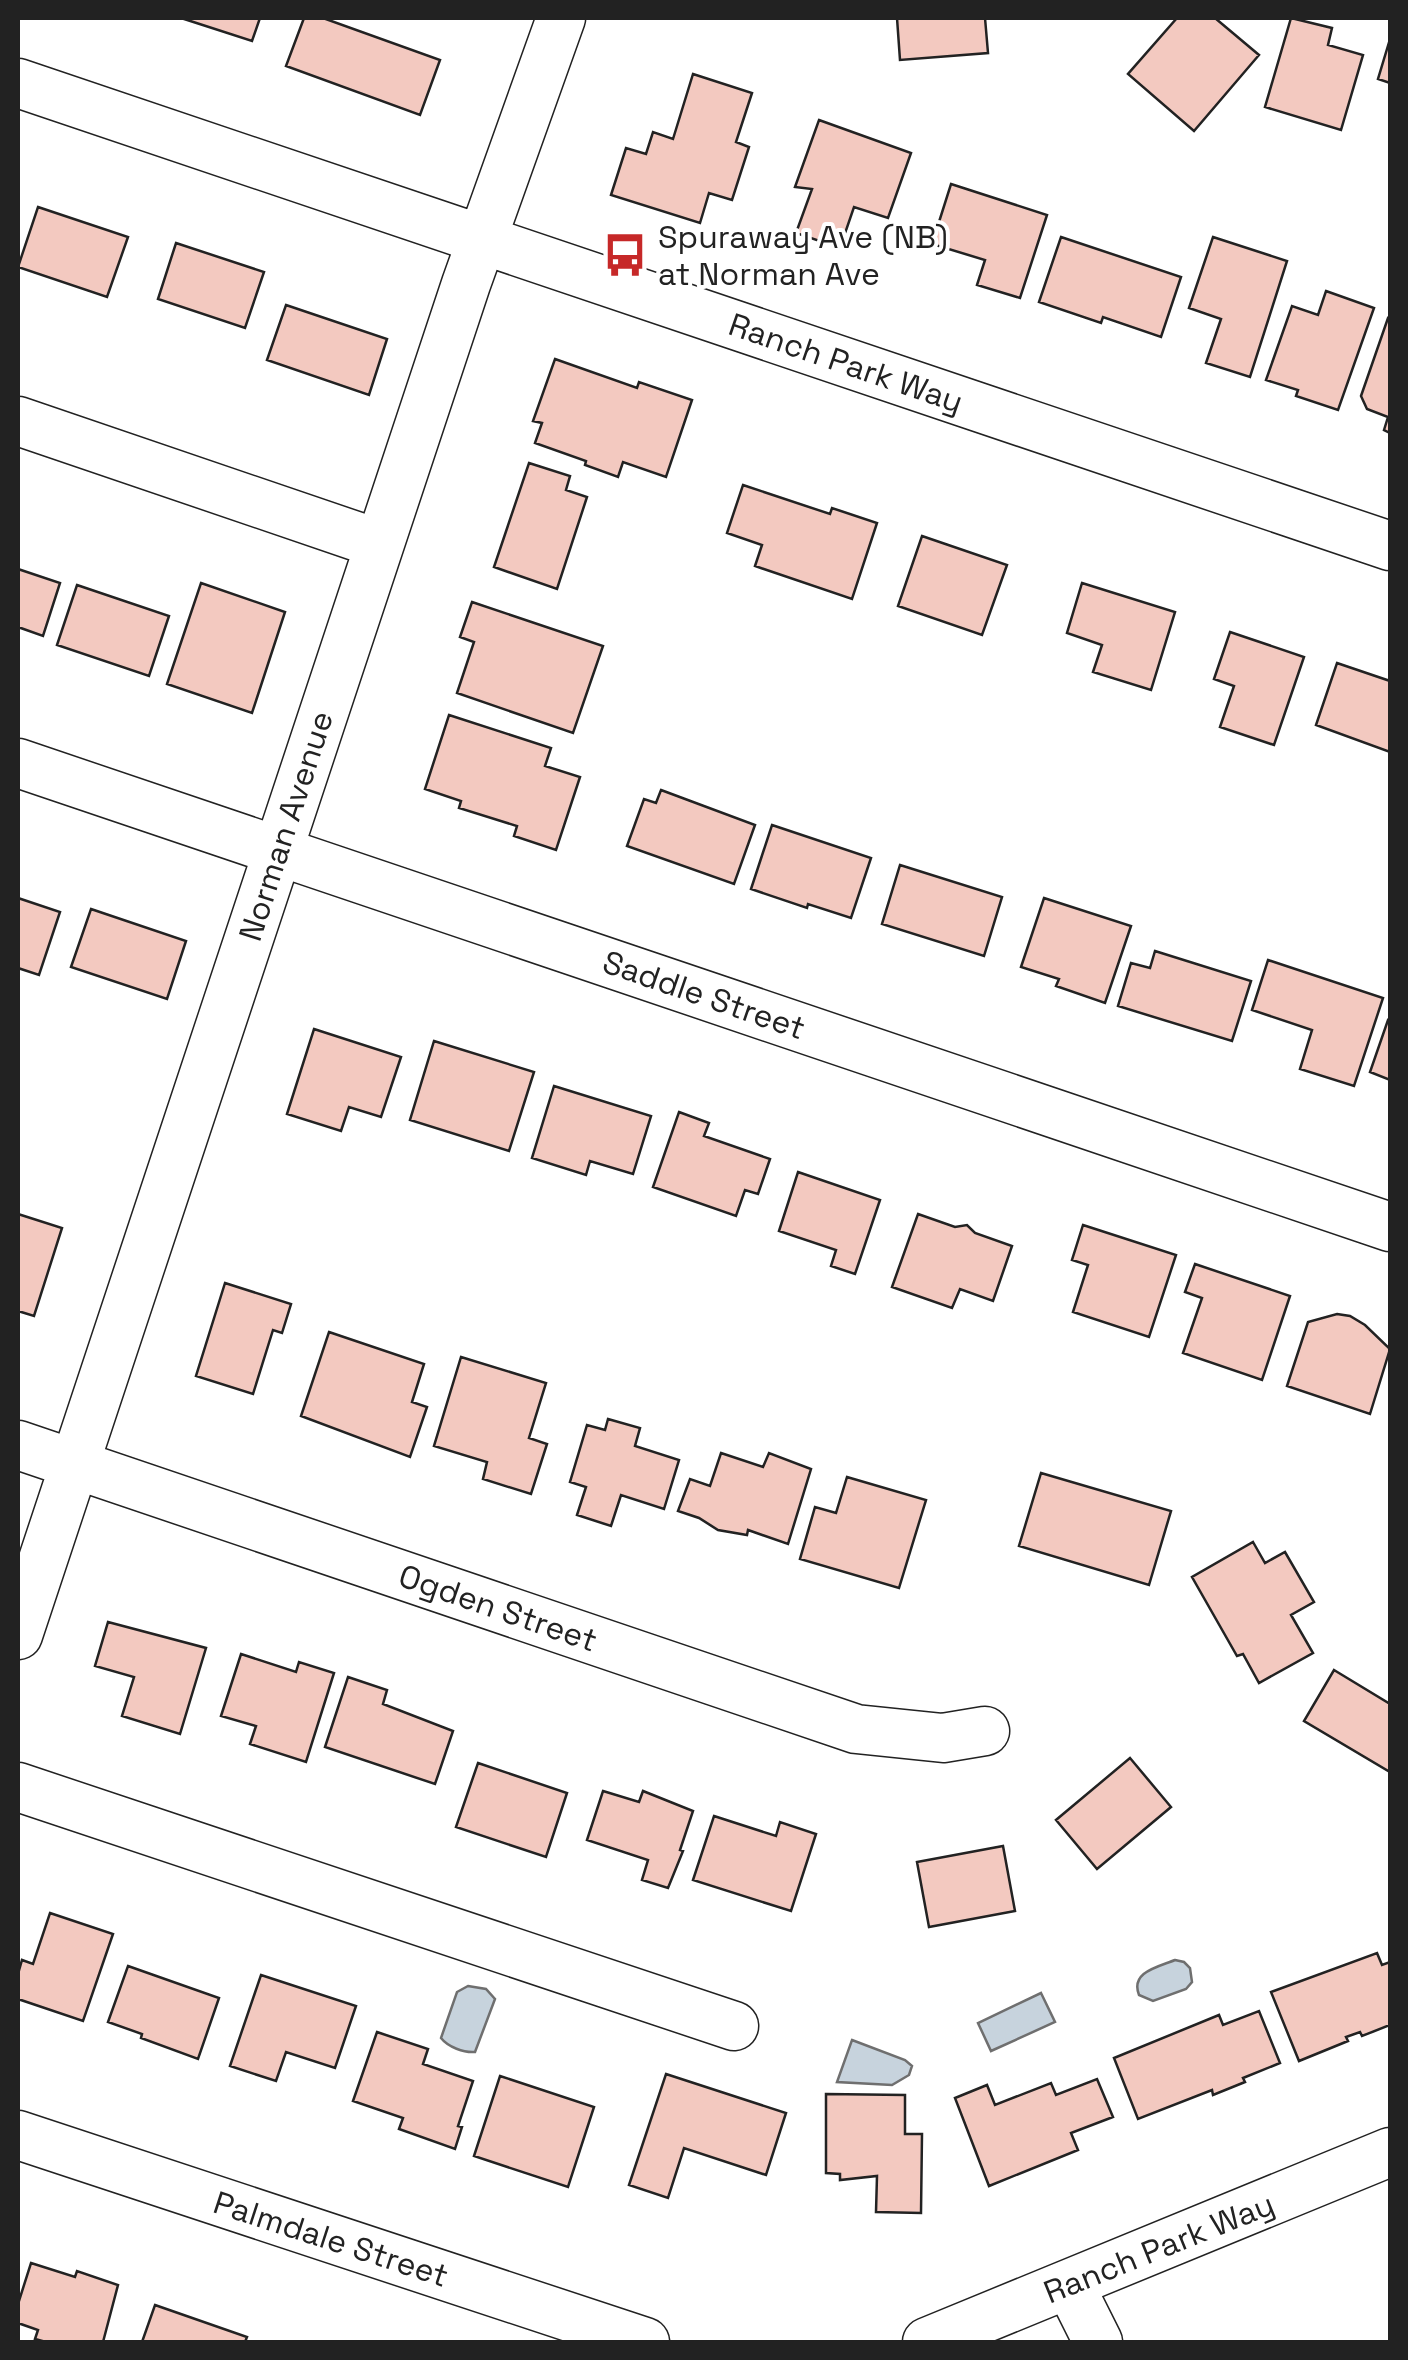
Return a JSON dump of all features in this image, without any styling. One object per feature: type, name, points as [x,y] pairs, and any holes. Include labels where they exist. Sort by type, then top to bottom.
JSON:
[{"type":"street","name":"Norman Avenue","points":[[18,1636],[481,241],[561,18]]},
{"type":"street","name":"Ranch Park Way","points":[[18,83],[1390,546]]},
{"type":"street","points":[[18,421],[380,544]]},
{"type":"street","name":"Saddle Street","points":[[18,763],[1390,1227]]},
{"type":"street","name":"Ogden Street","points":[[18,1445],[856,1729],[943,1738],[985,1730]]},
{"type":"street","points":[[18,1787],[734,2026]]},
{"type":"street","name":"Palmdale Street","points":[[18,2135],[644,2342]]},
{"type":"street","name":"Ranch Park Way","points":[[928,2342],[1390,2152]]},
{"type":"street","points":[[1070,2286],[1098,2342]]},
{"type":"shaded area","points":[[1175,1960],[1190,1968],[1192,1982],[1186,1989],[1153,2001],[1139,1995],[1137,1987],[1142,1976]]},
{"type":"shaded area","points":[[468,1986],[486,1989],[495,1999],[475,2052],[456,2049],[441,2038],[457,1992]]},
{"type":"shaded area","points":[[1041,1993],[1055,2022],[991,2051],[978,2023]]},
{"type":"shaded area","points":[[852,2040],[905,2060],[912,2066],[909,2075],[892,2085],[837,2082]]},
{"type":"building","points":[[181,18],[260,18],[252,41]]},
{"type":"building","points":[[304,18],[323,18],[440,60],[420,115],[286,66]]},
{"type":"building","points":[[897,18],[985,18],[988,53],[900,60]]},
{"type":"building","points":[[1177,18],[1215,18],[1259,55],[1194,131],[1128,74]]},
{"type":"building","points":[[1291,18],[1332,28],[1328,45],[1363,55],[1341,130],[1265,107]]},
{"type":"building","points":[[1390,39],[1390,83],[1378,79]]},
{"type":"building","points":[[693,74],[752,93],[736,142],[749,147],[732,200],[709,193],[700,223],[611,195],[626,148],[646,154],[653,132],[673,139]]},
{"type":"building","points":[[819,120],[911,153],[888,218],[854,207],[840,248],[796,233],[812,189],[795,187]]},
{"type":"building","points":[[951,184],[1047,215],[1020,298],[977,285],[985,260],[932,244]]},
{"type":"building","points":[[38,207],[128,237],[107,297],[18,267]]},
{"type":"building","points":[[1061,237],[1181,277],[1161,337],[1103,317],[1101,323],[1039,302]]},
{"type":"building","points":[[1213,237],[1287,261],[1250,377],[1206,363],[1221,319],[1189,308]]},
{"type":"building","points":[[176,243],[264,272],[245,328],[158,299]]},
{"type":"building","points":[[1326,291],[1374,308],[1338,410],[1296,396],[1298,390],[1266,380],[1292,306],[1318,315]]},
{"type":"building","points":[[286,305],[387,339],[369,395],[267,360]]},
{"type":"building","points":[[1388,318],[1390,433],[1384,430],[1388,417],[1367,409],[1361,396]]},
{"type":"building","points":[[555,359],[637,388],[639,382],[692,400],[666,477],[623,462],[618,477],[535,443],[542,423],[533,421]]},
{"type":"building","points":[[529,463],[570,476],[566,490],[587,497],[557,589],[494,567]]},
{"type":"building","points":[[743,485],[830,514],[832,508],[877,523],[852,599],[755,566],[762,545],[727,533]]},
{"type":"building","points":[[922,536],[1007,565],[982,635],[898,606]]},
{"type":"building","points":[[18,569],[60,583],[43,636],[18,627]]},
{"type":"building","points":[[201,583],[285,612],[252,713],[167,684]]},
{"type":"building","points":[[1082,583],[1175,612],[1151,690],[1093,672],[1102,645],[1067,633]]},
{"type":"building","points":[[77,585],[169,616],[149,676],[57,645]]},
{"type":"building","points":[[472,602],[603,646],[573,733],[457,693],[474,642],[460,637]]},
{"type":"building","points":[[1230,632],[1304,657],[1274,745],[1220,727],[1234,686],[1214,679]]},
{"type":"building","points":[[1337,663],[1390,681],[1390,752],[1316,725]]},
{"type":"building","points":[[449,715],[551,748],[545,766],[580,777],[556,850],[514,836],[517,826],[459,808],[461,801],[425,789]]},
{"type":"building","points":[[661,790],[755,825],[734,884],[627,846],[644,799],[656,803]]},
{"type":"building","points":[[772,825],[871,858],[851,918],[751,889]]},
{"type":"building","points":[[900,865],[1002,897],[984,956],[882,924]]},
{"type":"building","points":[[18,898],[60,912],[39,975],[18,968]]},
{"type":"building","points":[[1044,898],[1131,926],[1105,1003],[1056,986],[1059,979],[1021,967]]},
{"type":"building","points":[[91,909],[186,941],[167,999],[71,967]]},
{"type":"building","points":[[1155,951],[1251,981],[1232,1041],[1118,1006],[1131,963],[1150,968]]},
{"type":"building","points":[[1268,960],[1383,998],[1354,1086],[1300,1069],[1312,1030],[1252,1010]]},
{"type":"building","points":[[1390,1021],[1390,1080],[1370,1072]]},
{"type":"building","points":[[314,1029],[401,1057],[381,1117],[349,1107],[341,1131],[287,1114]]},
{"type":"building","points":[[434,1041],[534,1072],[509,1151],[410,1120]]},
{"type":"building","points":[[554,1086],[651,1116],[633,1174],[590,1161],[586,1175],[532,1158]]},
{"type":"building","points":[[679,1112],[709,1123],[704,1136],[770,1159],[758,1194],[745,1190],[736,1216],[653,1187]]},
{"type":"building","points":[[798,1172],[880,1200],[855,1274],[831,1266],[836,1250],[779,1231]]},
{"type":"building","points":[[18,1214],[62,1228],[34,1316],[18,1311]]},
{"type":"building","points":[[918,1214],[955,1227],[967,1225],[975,1233],[1012,1246],[993,1301],[960,1289],[952,1308],[892,1287]]},
{"type":"building","points":[[1083,1225],[1176,1255],[1149,1337],[1073,1312],[1088,1265],[1072,1260]]},
{"type":"building","points":[[1195,1264],[1290,1296],[1262,1380],[1183,1353],[1202,1298],[1185,1292]]},
{"type":"building","points":[[225,1283],[291,1304],[282,1333],[273,1330],[253,1394],[196,1376]]},
{"type":"building","points":[[1337,1314],[1365,1325],[1390,1349],[1370,1414],[1287,1386],[1308,1322]]},
{"type":"building","points":[[329,1332],[424,1364],[412,1402],[427,1407],[410,1457],[301,1416]]},
{"type":"building","points":[[461,1357],[546,1383],[529,1438],[547,1444],[531,1494],[483,1479],[487,1462],[434,1446]]},
{"type":"building","points":[[608,1419],[640,1428],[635,1446],[679,1460],[664,1509],[621,1495],[611,1526],[577,1515],[586,1487],[570,1482],[587,1425],[605,1430]]},
{"type":"building","points":[[721,1453],[763,1467],[769,1453],[811,1469],[788,1544],[748,1530],[747,1535],[718,1530],[678,1511],[690,1479],[710,1486]]},
{"type":"building","points":[[1041,1473],[1171,1511],[1149,1585],[1019,1546]]},
{"type":"building","points":[[847,1477],[926,1500],[899,1588],[800,1559],[815,1507],[836,1513]]},
{"type":"building","points":[[1253,1542],[1265,1563],[1285,1552],[1314,1602],[1291,1615],[1313,1653],[1259,1683],[1243,1654],[1237,1656],[1192,1577]]},
{"type":"building","points":[[108,1622],[206,1648],[180,1734],[122,1716],[134,1677],[95,1666]]},
{"type":"building","points":[[241,1654],[296,1672],[299,1662],[334,1673],[306,1762],[250,1744],[256,1726],[221,1716]]},
{"type":"building","points":[[1334,1670],[1390,1704],[1390,1772],[1304,1721]]},
{"type":"building","points":[[348,1677],[387,1690],[383,1704],[453,1731],[435,1784],[325,1747]]},
{"type":"building","points":[[1130,1758],[1171,1807],[1097,1869],[1056,1820]]},
{"type":"building","points":[[478,1763],[567,1793],[546,1857],[456,1827]]},
{"type":"building","points":[[603,1791],[639,1802],[643,1791],[693,1811],[668,1888],[642,1880],[648,1860],[587,1840]]},
{"type":"building","points":[[714,1816],[776,1836],[780,1822],[816,1834],[791,1911],[693,1880]]},
{"type":"building","points":[[1003,1846],[1015,1911],[929,1927],[917,1862]]},
{"type":"building","points":[[50,1913],[113,1934],[83,2021],[18,1999],[22,1960],[33,1964]]},
{"type":"building","points":[[1377,1953],[1382,1965],[1390,1962],[1390,2025],[1362,2036],[1360,2032],[1346,2037],[1348,2041],[1299,2061],[1271,1992]]},
{"type":"building","points":[[128,1966],[219,1998],[198,2059],[108,2022]]},
{"type":"building","points":[[261,1975],[356,2006],[335,2068],[286,2052],[276,2081],[230,2066]]},
{"type":"building","points":[[1259,2011],[1280,2063],[1213,2095],[1212,2090],[1138,2119],[1114,2058],[1219,2015],[1223,2025]]},
{"type":"building","points":[[377,2032],[428,2049],[423,2064],[473,2081],[455,2149],[399,2129],[403,2118],[353,2101]]},
{"type":"building","points":[[666,2074],[786,2113],[766,2175],[684,2148],[668,2198],[629,2185]]},
{"type":"building","points":[[500,2076],[594,2107],[568,2187],[474,2156]]},
{"type":"building","points":[[1097,2079],[1113,2117],[1071,2133],[1078,2150],[989,2186],[955,2098],[987,2085],[995,2105],[1051,2083],[1056,2095]]},
{"type":"building","points":[[826,2094],[905,2095],[905,2134],[922,2134],[921,2213],[876,2212],[877,2176],[840,2180],[840,2174],[826,2173]]},
{"type":"building","points":[[31,2263],[75,2277],[77,2271],[118,2285],[103,2342],[46,2342],[35,2339],[38,2330],[18,2323],[18,2304]]},
{"type":"building","points":[[155,2305],[247,2337],[245,2342],[142,2342]]},
{"type":"place","name":"Spuraway Ave (NB) at Norman Ave","points":[[625,255]]}]
